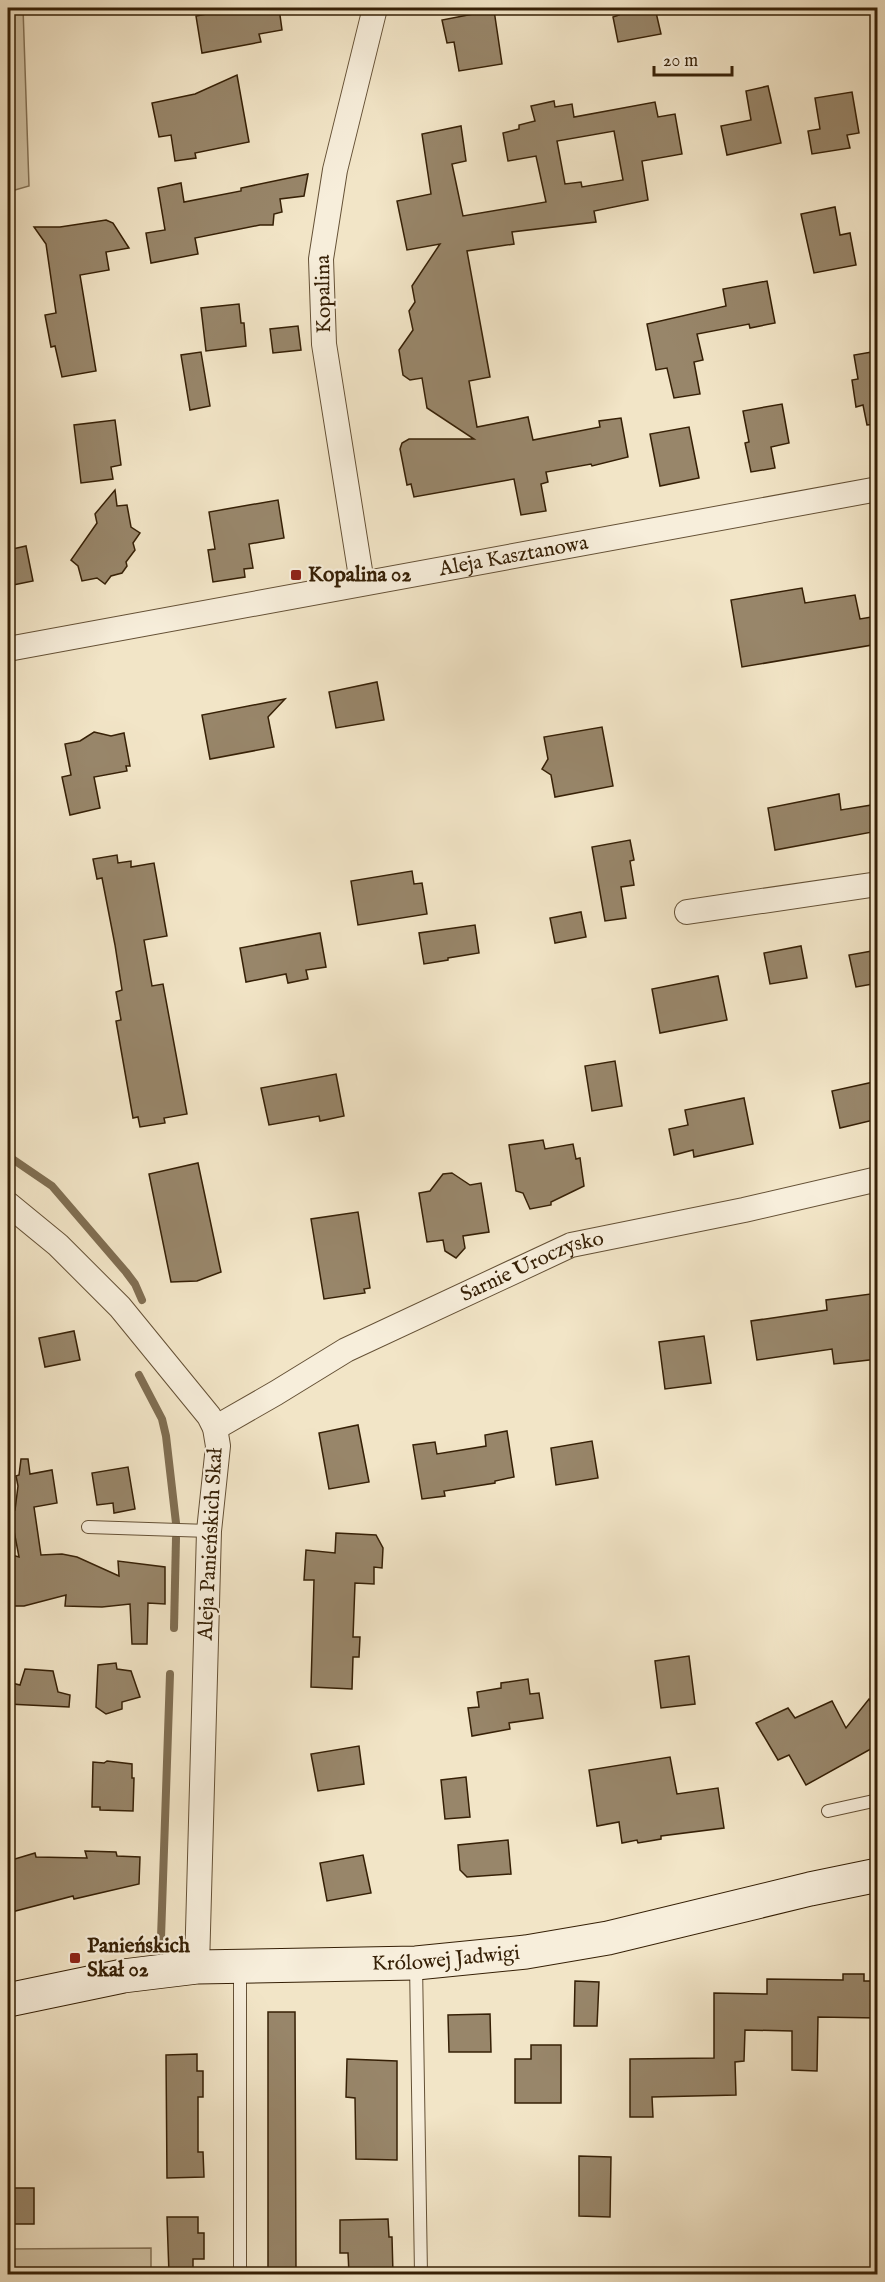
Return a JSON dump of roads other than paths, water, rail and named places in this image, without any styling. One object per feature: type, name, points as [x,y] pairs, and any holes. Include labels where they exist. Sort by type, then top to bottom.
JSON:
[{"type":"street","name":"Kopalina","points":[[362,583],[324,344],[321,259],[335,170],[375,8]]},
{"type":"street","name":"Aleja Kasztanowa","points":[[8,650],[878,489]]},
{"type":"street","points":[[687,912],[878,884]]},
{"type":"street","name":"Sarnie Uroczysko","points":[[215,1428],[276,1394],[346,1350],[571,1245],[744,1210],[878,1179]]},
{"type":"street","name":"Aleja Panieńskich Skał","points":[[8,1204],[58,1245],[120,1307],[209,1416],[215,1428],[218,1446],[209,1531],[197,1966]]},
{"type":"street","name":"Królowej Jadwigi","points":[[8,2000],[123,1976],[197,1966],[416,1963],[526,1952],[608,1938],[878,1875]]},
{"type":"lane","points":[[88,1527],[209,1531]]},
{"type":"lane","points":[[828,1811],[878,1800]]},
{"type":"lane","points":[[416,1963],[421,2274]]},
{"type":"lane","points":[[240,1964],[240,2274]]},
{"type":"waterway","points":[[8,1156],[52,1186],[126,1272],[135,1284],[142,1300]]},
{"type":"waterway","points":[[139,1375],[162,1419],[176,1523]]},
{"type":"waterway","points":[[174,1628],[176,1538]]},
{"type":"waterway","points":[[161,1938],[170,1674]]},
{"type":"place","name":"Kopalina 02","points":[[296,575]]},
{"type":"place","name":"Panieńskich Skał 02","points":[[75,1958]]}]
